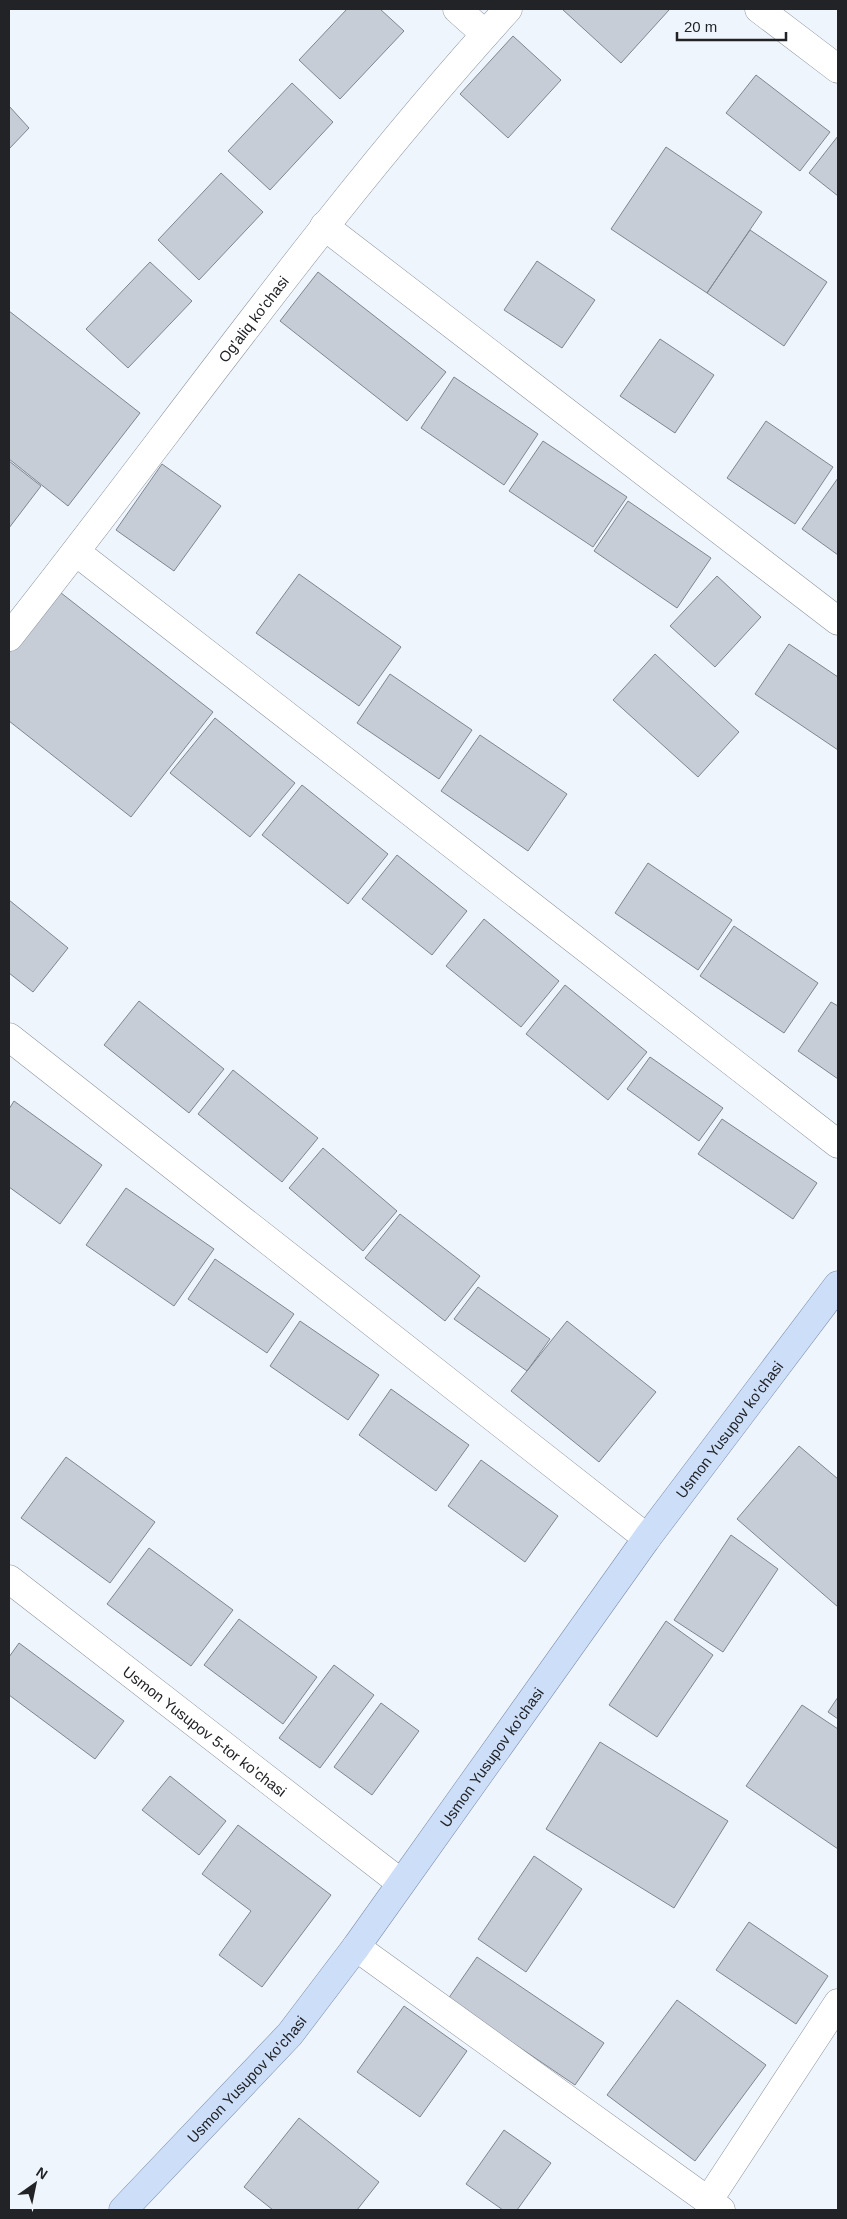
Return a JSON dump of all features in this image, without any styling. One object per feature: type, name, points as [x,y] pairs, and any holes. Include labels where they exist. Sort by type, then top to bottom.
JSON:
[{"type":"main road","name":"Usmon Yusupov ko'chasi","points":[[123,2210],[290,2034],[356,1946],[647,1538],[838,1285]]},
{"type":"street","points":[[457,9],[485,34]]},
{"type":"street","name":"Og'aliq ko'chasi","points":[[9,637],[324,226],[508,9]]},
{"type":"street","points":[[760,9],[838,69]]},
{"type":"street","points":[[324,226],[838,621]]},
{"type":"street","points":[[76,552],[838,1144]]},
{"type":"street","points":[[9,1037],[647,1538]]},
{"type":"street","name":"Usmon Yusupov 5-tor ko'chasi","points":[[9,1579],[401,1883]]},
{"type":"street","points":[[356,1946],[714,2206],[838,2003]]},
{"type":"building","points":[[347,9],[380,9],[404,31],[340,99],[299,60]]},
{"type":"building","points":[[562,9],[667,9],[669,10],[621,63]]},
{"type":"building","points":[[513,36],[561,80],[508,138],[460,94]]},
{"type":"building","points":[[756,75],[830,132],[800,171],[726,113]]},
{"type":"building","points":[[292,83],[333,122],[270,190],[228,151]]},
{"type":"building","points":[[9,106],[29,128],[9,149]]},
{"type":"building","points":[[838,136],[838,196],[809,173]]},
{"type":"building","points":[[666,147],[762,212],[707,293],[611,229]]},
{"type":"building","points":[[221,173],[263,212],[199,280],[158,240]]},
{"type":"building","points":[[750,230],[827,282],[784,346],[707,293]]},
{"type":"building","points":[[537,261],[595,300],[562,348],[504,310]]},
{"type":"building","points":[[150,262],[192,301],[128,368],[86,329]]},
{"type":"building","points":[[318,272],[446,372],[407,421],[280,321]]},
{"type":"building","points":[[9,311],[140,413],[68,506],[9,459]]},
{"type":"building","points":[[660,339],[714,375],[675,433],[620,396]]},
{"type":"building","points":[[454,377],[538,434],[504,485],[421,428]]},
{"type":"building","points":[[766,421],[833,467],[795,524],[727,478]]},
{"type":"building","points":[[543,441],[627,497],[593,547],[509,491]]},
{"type":"building","points":[[9,461],[41,486],[9,528]]},
{"type":"building","points":[[162,464],[221,506],[174,571],[116,530]]},
{"type":"building","points":[[838,478],[838,555],[802,529]]},
{"type":"building","points":[[628,501],[711,558],[677,608],[594,551]]},
{"type":"building","points":[[299,574],[401,647],[359,706],[256,633]]},
{"type":"building","points":[[717,576],[761,617],[715,667],[670,626]]},
{"type":"building","points":[[56,589],[213,712],[131,817],[9,721],[9,650]]},
{"type":"building","points":[[789,644],[838,677],[838,750],[755,694]]},
{"type":"building","points":[[655,654],[739,732],[698,777],[613,700]]},
{"type":"building","points":[[390,674],[472,730],[439,779],[357,723]]},
{"type":"building","points":[[215,718],[295,783],[250,837],[170,773]]},
{"type":"building","points":[[480,735],[567,794],[528,851],[441,791]]},
{"type":"building","points":[[302,785],[388,854],[348,904],[262,835]]},
{"type":"building","points":[[397,855],[467,911],[432,955],[362,899]]},
{"type":"building","points":[[648,863],[732,920],[698,970],[615,913]]},
{"type":"building","points":[[9,900],[68,948],[33,992],[9,973]]},
{"type":"building","points":[[484,919],[559,981],[521,1027],[446,966]]},
{"type":"building","points":[[734,926],[818,983],[784,1033],[700,976]]},
{"type":"building","points":[[565,985],[647,1052],[608,1100],[526,1034]]},
{"type":"building","points":[[139,1001],[224,1069],[189,1113],[104,1045]]},
{"type":"building","points":[[831,1002],[838,1006],[838,1079],[798,1051]]},
{"type":"building","points":[[650,1057],[723,1108],[699,1141],[627,1089]]},
{"type":"building","points":[[233,1070],[318,1138],[282,1182],[198,1114]]},
{"type":"building","points":[[14,1101],[102,1165],[60,1224],[9,1187],[9,1109]]},
{"type":"building","points":[[722,1119],[817,1183],[793,1219],[698,1154]]},
{"type":"building","points":[[323,1148],[397,1211],[363,1251],[289,1188]]},
{"type":"building","points":[[126,1188],[214,1249],[174,1306],[86,1245]]},
{"type":"building","points":[[400,1214],[480,1276],[445,1321],[365,1258]]},
{"type":"building","points":[[215,1259],[294,1314],[267,1353],[188,1299]]},
{"type":"building","points":[[478,1287],[550,1339],[527,1371],[454,1319]]},
{"type":"building","points":[[300,1321],[379,1375],[348,1420],[270,1366]]},
{"type":"building","points":[[567,1321],[656,1392],[599,1462],[511,1391]]},
{"type":"building","points":[[391,1389],[469,1445],[436,1491],[359,1435]]},
{"type":"building","points":[[799,1446],[838,1479],[838,1607],[737,1519]]},
{"type":"building","points":[[66,1457],[155,1522],[110,1583],[21,1518]]},
{"type":"building","points":[[481,1460],[558,1516],[525,1562],[448,1506]]},
{"type":"building","points":[[731,1535],[778,1569],[723,1652],[674,1620]]},
{"type":"building","points":[[149,1548],[233,1610],[191,1666],[107,1604]]},
{"type":"building","points":[[239,1619],[317,1677],[283,1724],[204,1665]]},
{"type":"building","points":[[666,1621],[713,1655],[657,1737],[609,1705]]},
{"type":"building","points":[[19,1643],[124,1721],[95,1759],[9,1695],[9,1657]]},
{"type":"building","points":[[334,1665],[374,1695],[320,1768],[279,1738]]},
{"type":"building","points":[[838,1697],[838,1719],[828,1712]]},
{"type":"building","points":[[381,1703],[419,1731],[372,1795],[334,1767]]},
{"type":"building","points":[[802,1705],[838,1729],[838,1849],[746,1786]]},
{"type":"building","points":[[600,1742],[728,1821],[674,1908],[546,1829]]},
{"type":"building","points":[[170,1776],[226,1821],[199,1855],[142,1810]]},
{"type":"building","points":[[238,1825],[331,1895],[262,1987],[219,1955],[251,1911],[202,1874]]},
{"type":"building","points":[[534,1856],[582,1889],[526,1972],[478,1939]]},
{"type":"building","points":[[749,1922],[828,1976],[796,2024],[716,1970]]},
{"type":"building","points":[[477,1957],[604,2043],[575,2085],[448,1999]]},
{"type":"building","points":[[677,2000],[766,2065],[695,2161],[607,2095]]},
{"type":"building","points":[[404,2006],[467,2051],[420,2117],[357,2072]]},
{"type":"building","points":[[299,2118],[379,2182],[357,2210],[273,2210],[244,2187]]},
{"type":"building","points":[[504,2130],[551,2163],[517,2210],[503,2210],[466,2184]]}]
